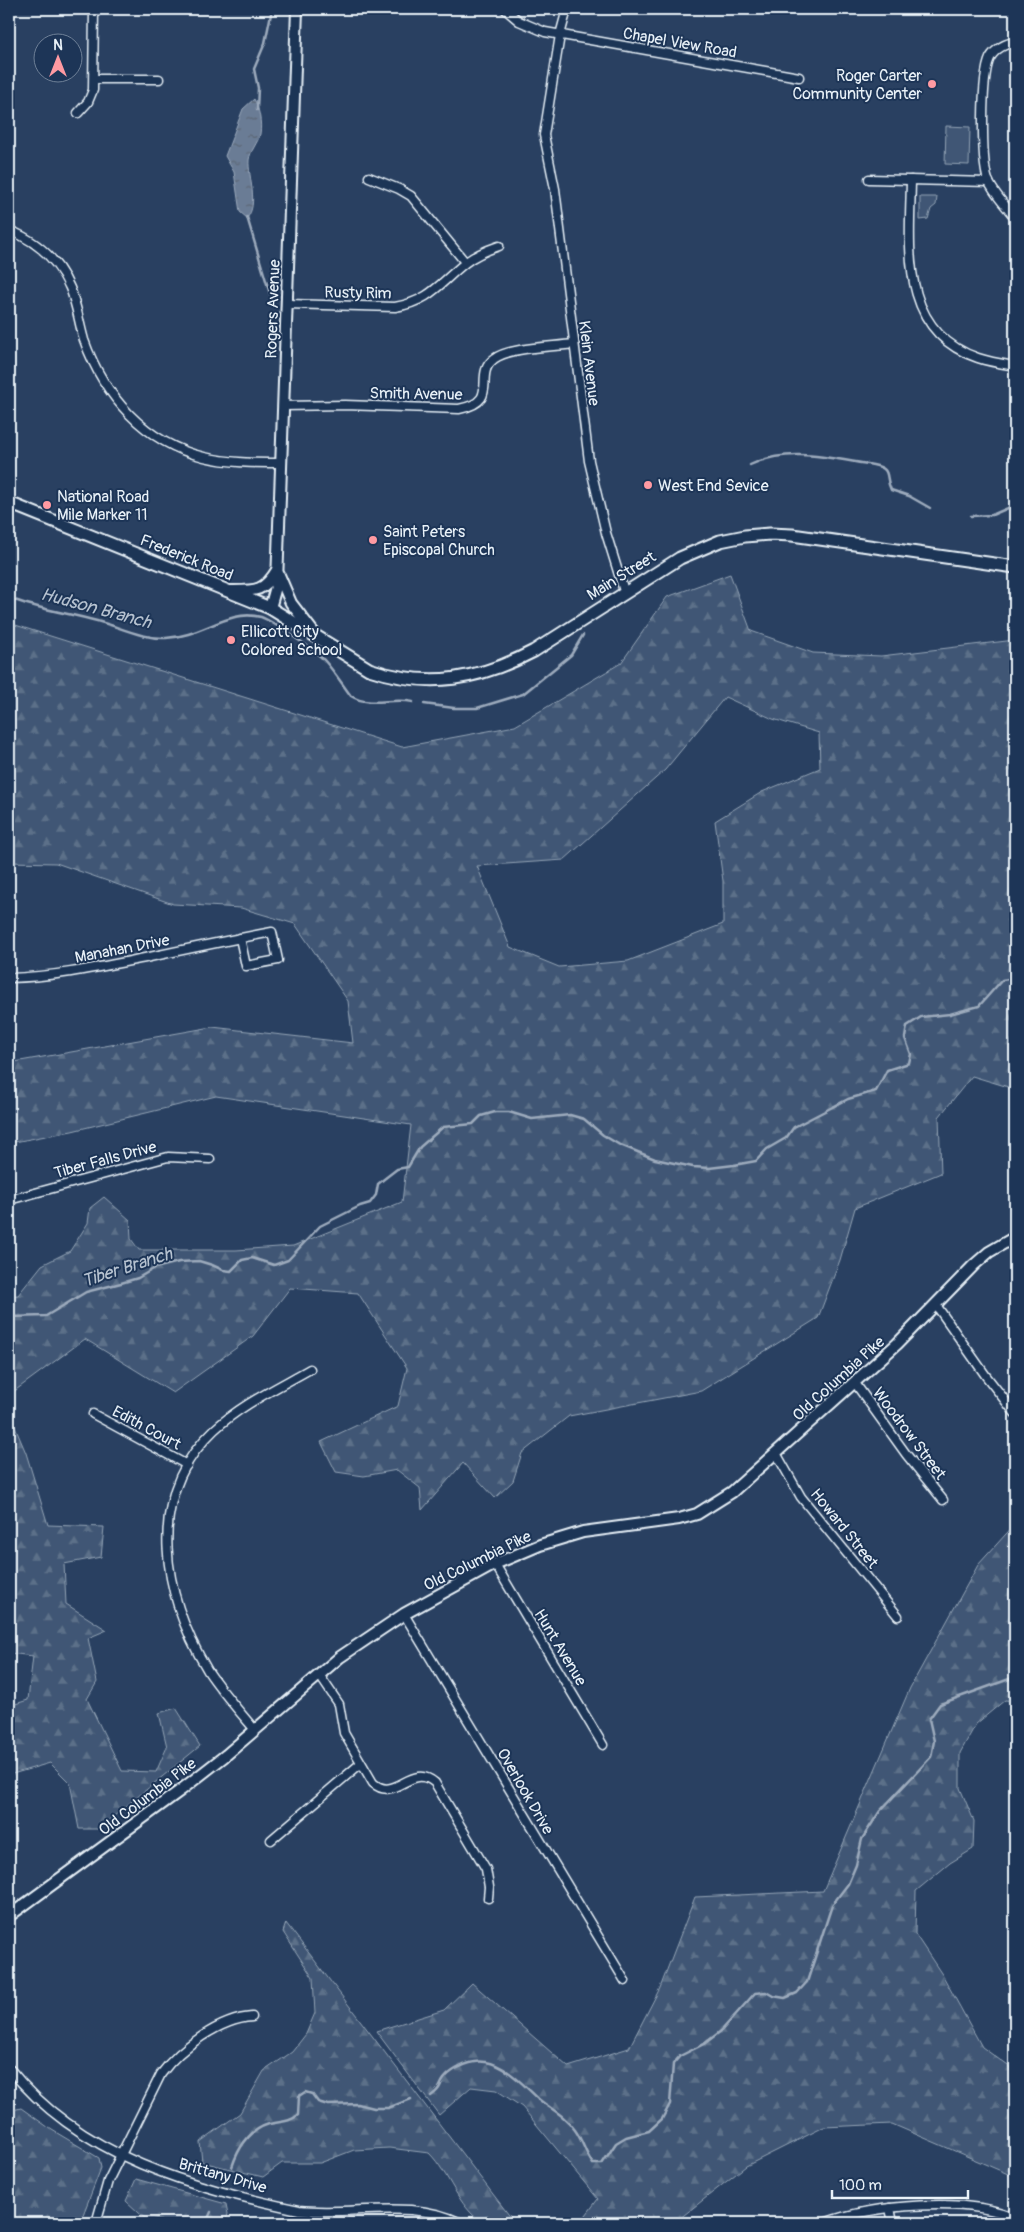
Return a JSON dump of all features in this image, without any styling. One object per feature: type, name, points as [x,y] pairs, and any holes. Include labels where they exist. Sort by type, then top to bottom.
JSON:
[{"type":"main road","name":"Frederick Road","points":[[9,503],[270,608]]},
{"type":"main road","name":"Main Street","points":[[270,608],[328,646],[369,669],[384,674],[421,680],[456,679],[476,675],[513,662],[534,651],[624,591],[699,548],[744,536],[792,535],[1015,567]]},
{"type":"street","points":[[78,113],[88,102],[95,79],[94,9]]},
{"type":"street","name":"Rogers Avenue","points":[[270,608],[275,596],[277,569],[297,9]]},
{"type":"street","name":"Chapel View Road","points":[[504,9],[519,21],[532,28],[560,35],[799,77]]},
{"type":"street","points":[[560,35],[567,9]]},
{"type":"street","name":"Klein Avenue","points":[[560,35],[544,135],[555,189],[589,461],[606,533],[624,591]]},
{"type":"street","points":[[1015,42],[1002,46],[990,58],[987,70],[984,164],[989,182],[1015,218]]},
{"type":"street","points":[[95,79],[159,79]]},
{"type":"street","points":[[369,177],[399,188],[411,196],[466,262]]},
{"type":"street","points":[[869,179],[989,182]]},
{"type":"street","points":[[912,180],[909,261],[912,280],[920,307],[934,326],[955,346],[978,358],[1015,365]]},
{"type":"street","points":[[9,230],[34,242],[60,268],[71,289],[91,358],[106,384],[130,417],[153,434],[179,449],[203,457],[243,463],[280,463]]},
{"type":"street","name":"Rusty Rim","points":[[287,304],[394,307],[408,305],[432,293],[466,262],[499,246]]},
{"type":"street","name":"Smith Avenue","points":[[283,406],[345,405],[458,410],[470,407],[482,399],[488,365],[499,355],[573,344]]},
{"type":"street","points":[[229,591],[259,589],[271,580],[277,569]]},
{"type":"street","points":[[277,569],[285,591],[304,622],[328,646]]},
{"type":"street","name":"Manahan Drive","points":[[9,978],[99,967],[240,938],[272,932],[278,960],[246,966],[240,938]]},
{"type":"street","name":"Tiber Falls Drive","points":[[9,1200],[168,1157],[210,1159]]},
{"type":"street","name":"Old Columbia Pike","points":[[9,1916],[127,1831],[255,1730],[359,1643],[404,1614],[495,1564],[562,1537],[583,1532],[679,1519],[697,1514],[732,1492],[854,1383],[989,1252],[1015,1237]]},
{"type":"street","points":[[936,1305],[986,1376],[1015,1412]]},
{"type":"street","points":[[255,1730],[208,1670],[174,1596],[166,1554],[170,1510],[187,1465],[213,1432],[229,1418],[310,1369]]},
{"type":"street","name":"Woodrow Street","points":[[854,1383],[906,1454],[943,1500]]},
{"type":"street","name":"Edith Court","points":[[93,1414],[187,1465]]},
{"type":"street","name":"Howard Street","points":[[776,1453],[801,1497],[898,1616]]},
{"type":"street","name":"Hunt Avenue","points":[[495,1564],[603,1745]]},
{"type":"street","name":"Overlook Drive","points":[[404,1614],[625,1981]]},
{"type":"street","points":[[320,1676],[339,1704],[344,1733],[360,1764],[373,1783],[384,1788],[397,1787],[418,1776],[435,1783],[486,1869],[490,1887],[488,1898]]},
{"type":"street","points":[[271,1840],[360,1764]]},
{"type":"street","points":[[96,2223],[108,2181],[161,2074],[168,2064],[178,2054],[222,2025],[241,2018],[252,2017]]},
{"type":"street","name":"Brittany Drive","points":[[9,2068],[28,2090],[55,2114],[82,2134],[120,2156],[156,2171],[299,2210],[323,2212],[410,2209],[435,2212],[461,2223]]},
{"type":"street","points":[[824,2223],[890,2208],[950,2206],[980,2208],[1015,2218]]},
{"type":"street","points":[[890,2208],[893,2223]]},
{"type":"green space","points":[[946,126],[970,127],[969,165],[945,164]]},
{"type":"green space","points":[[920,197],[937,197],[936,205],[931,209],[928,219],[920,220]]},
{"type":"green space","points":[[730,574],[751,631],[813,653],[881,656],[1015,640],[1015,1089],[972,1076],[939,1117],[941,1173],[855,1208],[840,1260],[818,1318],[701,1391],[569,1416],[522,1453],[513,1481],[495,1498],[463,1463],[422,1510],[420,1488],[397,1470],[364,1476],[336,1472],[321,1442],[398,1406],[407,1368],[358,1293],[290,1288],[253,1336],[173,1393],[85,1339],[9,1395],[9,1296],[18,1295],[42,1265],[70,1251],[88,1223],[90,1208],[104,1197],[130,1220],[131,1239],[139,1250],[236,1250],[293,1246],[402,1202],[411,1125],[216,1096],[72,1131],[9,1143],[9,1063],[212,1027],[353,1043],[348,1001],[295,924],[241,908],[173,904],[56,863],[9,862],[9,623],[402,747],[515,726],[621,663],[667,597]],"holes":[[[725,697],[773,719],[819,733],[820,768],[762,792],[715,821],[723,881],[723,924],[628,961],[559,967],[510,947],[477,866],[564,860],[665,770]]]},
{"type":"green space","points":[[9,1413],[26,1453],[48,1525],[104,1527],[101,1557],[64,1564],[66,1604],[107,1630],[88,1638],[97,1682],[87,1699],[122,1771],[156,1772],[167,1747],[159,1713],[176,1708],[200,1746],[98,1829],[79,1829],[70,1783],[50,1763],[9,1775],[9,1706],[28,1700],[33,1656],[9,1653]]},
{"type":"green space","points":[[1015,1524],[1015,1701],[1005,1700],[976,1724],[960,1753],[960,1788],[974,1821],[973,1849],[950,1863],[916,1891],[915,1934],[943,1976],[982,2047],[1015,2071],[1015,2177],[892,2124],[824,2127],[746,2166],[674,2223],[580,2223],[598,2199],[522,2107],[496,2090],[471,2087],[439,2115],[376,2031],[444,2010],[472,1983],[568,2067],[629,2048],[660,1988],[695,1897],[823,1891],[910,1688],[978,1565]]},
{"type":"green space","points":[[286,1923],[515,2223],[483,2223],[474,2216],[460,2199],[443,2170],[429,2153],[389,2148],[354,2150],[320,2163],[282,2163],[263,2177],[202,2162],[200,2142],[240,2113],[264,2071],[292,2052],[306,2034],[315,2013],[313,1978],[283,1932]]},
{"type":"green space","points":[[21,2108],[52,2130],[99,2158],[101,2168],[81,2220],[61,2223],[11,2217],[9,2223],[9,2111]]},
{"type":"green space","points":[[136,2179],[226,2204],[228,2214],[225,2223],[150,2223],[126,2201]]},
{"type":"water","points":[[254,99],[260,116],[261,130],[249,160],[253,198],[247,218],[240,212],[234,172],[225,156],[243,109]]},
{"type":"waterway","points":[[257,110],[258,88],[254,69],[265,43],[272,9]]},
{"type":"waterway","points":[[247,217],[270,294]]},
{"type":"waterway","name":"Hudson Branch","points":[[750,465],[765,459],[796,455],[827,457],[873,465],[886,471],[891,490],[909,496],[930,508]]},
{"type":"waterway","name":"Hudson Branch","points":[[971,516],[992,515],[1015,505]]},
{"type":"waterway","name":"Hudson Branch","points":[[9,598],[97,621],[140,635],[157,638],[184,635],[238,616],[261,617],[284,630],[324,660],[351,696],[373,702],[413,702]]},
{"type":"waterway","name":"Hudson Branch","points":[[424,704],[454,708],[477,708],[523,694],[571,655],[583,635]]},
{"type":"waterway","name":"Tiber Branch","points":[[9,1317],[46,1316],[86,1292],[138,1278],[155,1268],[179,1262],[199,1261],[231,1271],[242,1260],[252,1258],[274,1265],[288,1260],[320,1226],[370,1203],[376,1195],[378,1184],[397,1169],[408,1167],[420,1147],[443,1127],[473,1124],[481,1116],[495,1112],[509,1112],[532,1119],[570,1115],[584,1119],[603,1135],[618,1144],[655,1159],[693,1167],[709,1168],[756,1161],[767,1149],[786,1138],[794,1127],[848,1099],[876,1091],[887,1070],[909,1063],[911,1054],[905,1038],[907,1026],[921,1017],[950,1014],[979,1006],[1002,980],[1015,978]]},
{"type":"waterway","points":[[431,2096],[439,2089],[447,2076],[456,2069],[463,2065],[480,2061],[500,2067],[509,2073],[567,2121],[578,2134],[593,2164],[602,2164],[616,2143],[626,2137],[649,2131],[662,2119],[670,2104],[673,2064],[680,2056],[704,2044],[721,2031],[755,1993],[766,1992],[773,1996],[785,1998],[797,1993],[807,1982],[832,1905],[848,1884],[856,1865],[862,1839],[880,1811],[931,1757],[934,1741],[929,1719],[940,1704],[1015,1677]]},
{"type":"waterway","points":[[232,2167],[241,2147],[250,2135],[269,2124],[291,2119],[298,2115],[299,2096],[305,2092],[312,2094],[318,2102],[328,2105],[358,2104],[374,2108],[388,2108],[411,2099]]},
{"type":"waterway","points":[[206,2223],[211,2212]]},
{"type":"place","name":"Roger Carter Community Center","points":[[932,84]]},
{"type":"place","name":"West End Sevice","points":[[648,485]]},
{"type":"place","name":"National Road Mile Marker 11","points":[[47,505]]},
{"type":"place","name":"Saint Peters Episcopal Church","points":[[373,540]]},
{"type":"place","name":"Ellicott City Colored School","points":[[231,640]]}]
